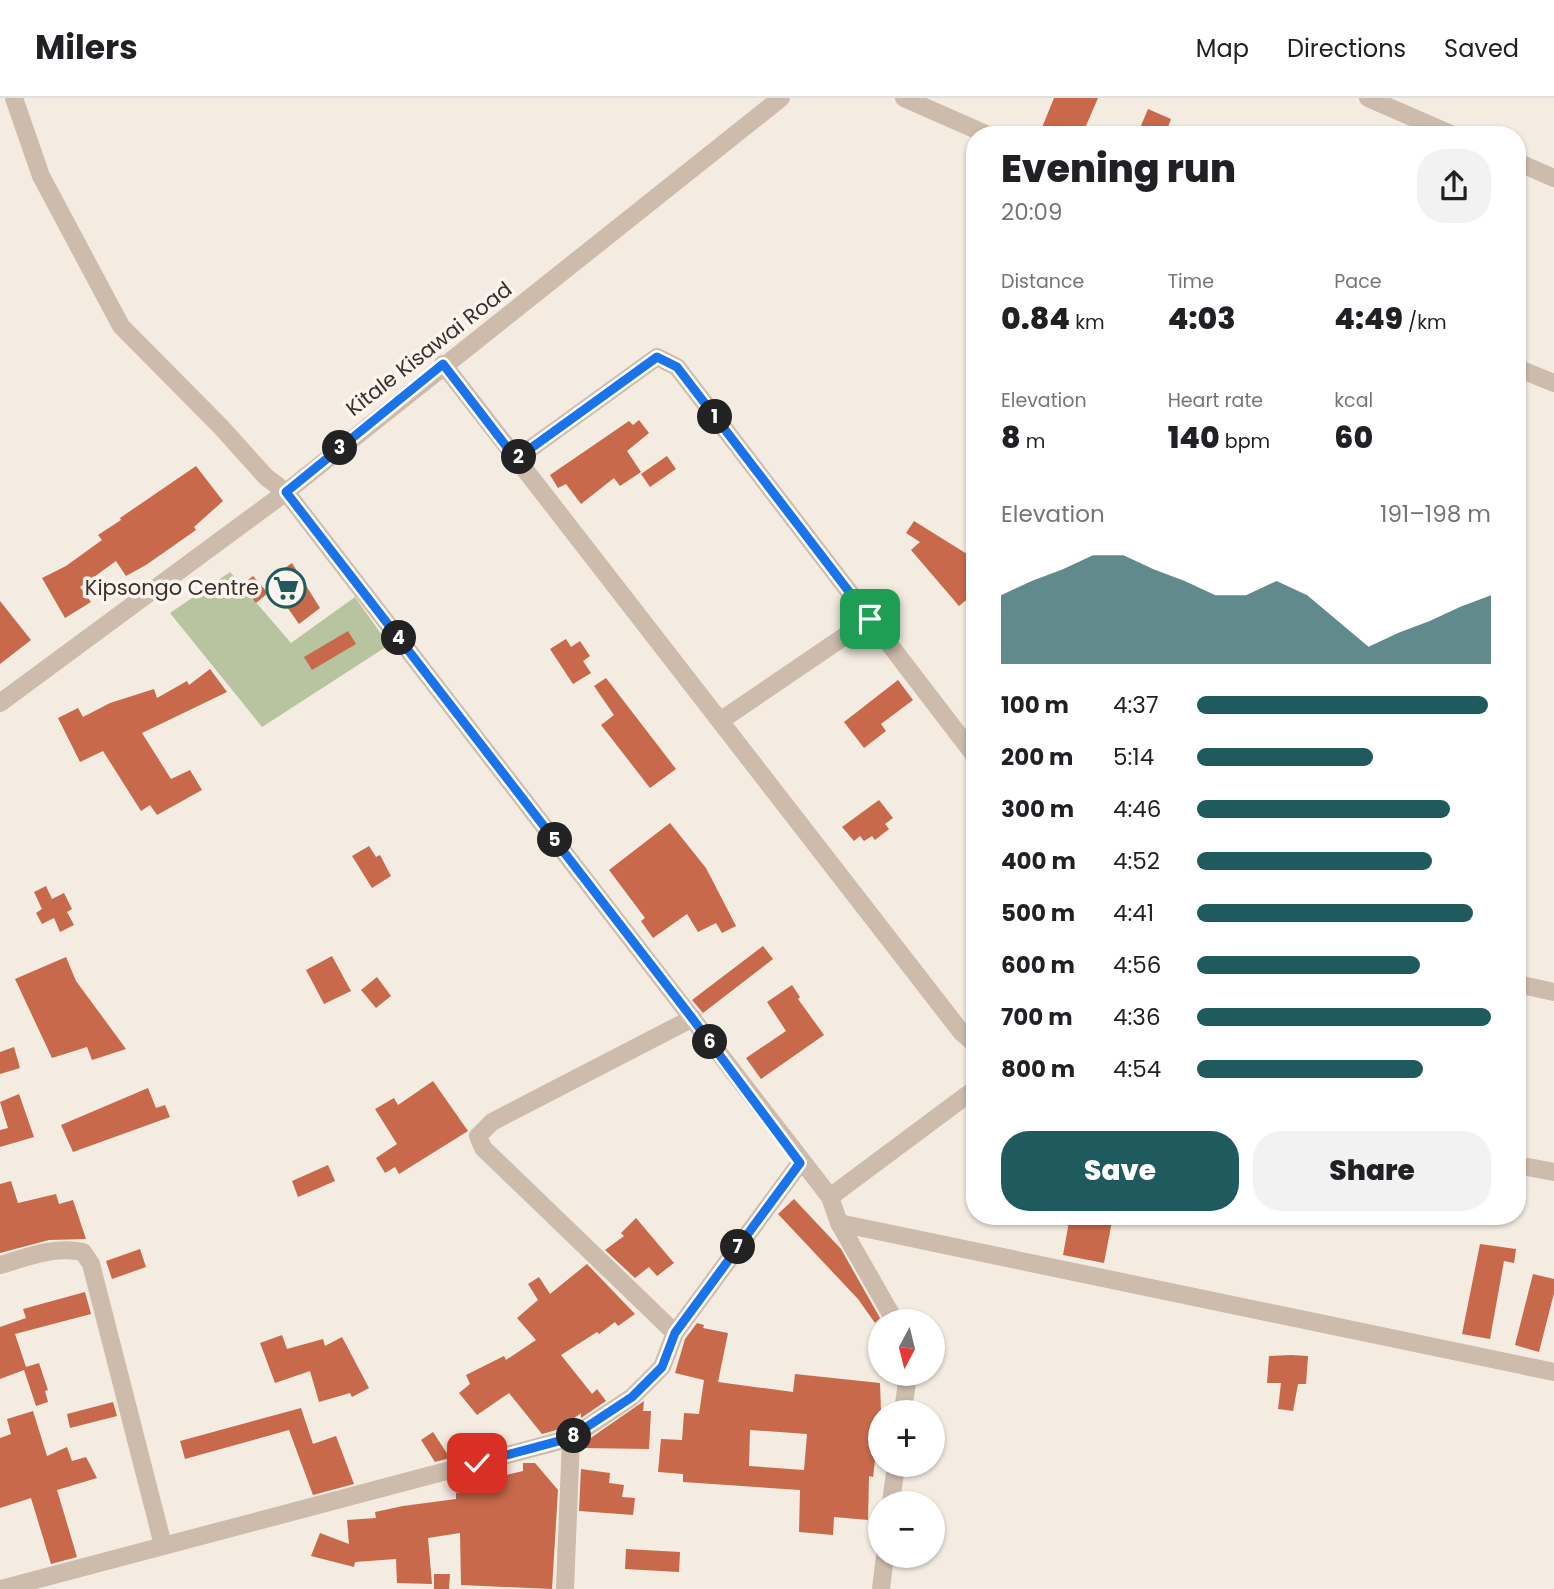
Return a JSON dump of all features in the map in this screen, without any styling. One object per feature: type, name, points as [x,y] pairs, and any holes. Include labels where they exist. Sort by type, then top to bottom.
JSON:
[{"type":"street","points":[[14,98],[41,176],[121,326],[222,427],[267,477],[286,492],[692,1018],[800,1163],[830,1197],[839,1223],[888,1309]]},
{"type":"street","name":"Kitale Kisawai Road","points":[[0,703],[286,492],[443,364],[540,291],[781,98]]},
{"type":"street","points":[[904,98],[968,126]]},
{"type":"street","points":[[1368,98],[1432,126]]},
{"type":"street","points":[[1526,166],[1554,178]]},
{"type":"street","points":[[516,459],[657,357],[677,367],[966,744]]},
{"type":"street","points":[[443,364],[966,1036]]},
{"type":"street","points":[[1526,372],[1554,383]]},
{"type":"street","points":[[720,722],[870,619]]},
{"type":"street","points":[[1526,986],[1554,992]]},
{"type":"street","points":[[675,1333],[482,1148],[478,1136],[492,1122],[692,1018]]},
{"type":"street","points":[[830,1197],[966,1097]]},
{"type":"street","points":[[1,1589],[570,1438],[632,1397],[662,1367],[675,1333],[800,1163]]},
{"type":"street","points":[[1526,1167],[1554,1172]]},
{"type":"street","points":[[839,1223],[1554,1372]]},
{"type":"street","points":[[0,1265],[51,1250],[83,1252],[91,1264],[163,1545]]},
{"type":"street","points":[[565,1589],[570,1438]]},
{"type":"street","points":[[881,1589],[884,1568]]},
{"type":"green space","points":[[230,572],[291,643],[355,597],[389,645],[262,727],[170,613]]},
{"type":"building","points":[[1054,98],[1098,98],[1086,126],[1043,126]]},
{"type":"building","points":[[1148,109],[1171,119],[1168,126],[1141,126]]},
{"type":"building","points":[[639,420],[649,433],[627,451],[641,472],[620,486],[614,478],[581,504],[566,484],[558,488],[550,475],[629,421],[633,425]]},
{"type":"building","points":[[667,456],[676,469],[650,487],[641,474]]},
{"type":"building","points":[[196,466],[223,501],[194,527],[196,530],[146,565],[126,576],[116,561],[80,587],[91,602],[65,618],[42,578],[66,566],[102,540],[98,535]]},
{"type":"building","points":[[914,521],[966,553],[966,600],[959,606],[911,550],[920,542],[906,533]]},
{"type":"building","points":[[292,563],[320,608],[299,624],[268,580]]},
{"type":"building","points":[[253,576],[268,593],[256,603],[242,585]]},
{"type":"building","points":[[0,601],[31,640],[0,664]]},
{"type":"building","points":[[348,631],[356,644],[312,670],[304,657]]},
{"type":"building","points":[[566,639],[571,647],[580,641],[590,656],[583,661],[591,673],[573,684],[550,649]]},
{"type":"building","points":[[210,669],[227,692],[142,733],[171,779],[190,770],[202,790],[157,815],[150,805],[141,811],[103,751],[80,762],[58,718],[78,708],[83,717],[110,703],[154,689],[157,698],[187,681],[189,685]]},
{"type":"building","points":[[606,678],[676,769],[650,788],[601,725],[614,715],[594,686]]},
{"type":"building","points":[[898,680],[913,700],[881,724],[886,731],[864,748],[844,722]]},
{"type":"building","points":[[879,800],[893,818],[885,824],[889,829],[875,840],[872,836],[864,841],[860,836],[854,841],[842,827]]},
{"type":"building","points":[[670,823],[706,868],[736,926],[722,933],[716,923],[698,932],[687,914],[653,938],[641,921],[645,918],[609,870]]},
{"type":"building","points":[[369,846],[376,857],[380,855],[391,876],[372,888],[352,856]]},
{"type":"building","points":[[46,886],[52,899],[64,893],[72,909],[67,912],[74,925],[60,932],[54,918],[42,924],[36,913],[42,909],[34,892]]},
{"type":"building","points":[[763,946],[773,959],[703,1013],[692,1000]]},
{"type":"building","points":[[332,956],[351,991],[324,1004],[306,970]]},
{"type":"building","points":[[66,957],[76,981],[126,1049],[92,1060],[87,1047],[52,1058],[15,979]]},
{"type":"building","points":[[377,977],[391,996],[376,1008],[361,990]]},
{"type":"building","points":[[792,985],[800,997],[798,999],[824,1035],[761,1079],[746,1058],[786,1031],[767,1002]]},
{"type":"building","points":[[14,1047],[20,1068],[0,1074],[0,1052]]},
{"type":"building","points":[[433,1081],[468,1131],[399,1174],[395,1167],[385,1173],[376,1158],[397,1144],[375,1109],[394,1098],[398,1105]]},
{"type":"building","points":[[148,1088],[156,1108],[165,1105],[170,1117],[73,1152],[61,1125]]},
{"type":"building","points":[[19,1094],[34,1137],[0,1147],[0,1130],[8,1128],[0,1102]]},
{"type":"building","points":[[328,1165],[335,1181],[298,1197],[292,1181]]},
{"type":"building","points":[[11,1181],[18,1203],[56,1194],[59,1204],[73,1200],[86,1239],[49,1240],[0,1253],[0,1184]]},
{"type":"building","points":[[794,1199],[841,1249],[875,1309],[868,1309],[868,1313],[778,1214]]},
{"type":"building","points":[[636,1218],[674,1263],[657,1276],[649,1267],[635,1278],[605,1250],[624,1236],[621,1233]]},
{"type":"building","points":[[1068,1225],[1111,1225],[1104,1263],[1063,1255]]},
{"type":"building","points":[[1480,1244],[1516,1249],[1514,1263],[1504,1261],[1490,1339],[1462,1334]]},
{"type":"building","points":[[140,1249],[146,1267],[112,1279],[106,1261]]},
{"type":"building","points":[[587,1264],[635,1314],[618,1326],[615,1322],[561,1355],[592,1394],[597,1389],[606,1401],[581,1418],[581,1413],[560,1429],[542,1434],[509,1393],[477,1415],[459,1393],[470,1384],[466,1375],[504,1356],[506,1360],[536,1340],[517,1318],[538,1300],[528,1284],[539,1277],[550,1294]]},
{"type":"building","points":[[1533,1274],[1554,1279],[1554,1293],[1539,1352],[1515,1345]]},
{"type":"building","points":[[85,1292],[91,1314],[15,1334],[26,1367],[39,1363],[48,1390],[45,1391],[48,1402],[36,1406],[24,1370],[0,1379],[0,1327],[26,1318],[23,1309]]},
{"type":"building","points":[[697,1323],[704,1325],[703,1328],[728,1333],[718,1382],[793,1392],[795,1374],[868,1382],[868,1386],[880,1386],[881,1400],[868,1400],[868,1520],[834,1517],[833,1535],[799,1532],[800,1490],[683,1482],[683,1474],[658,1472],[661,1439],[682,1440],[684,1413],[699,1414],[704,1380],[675,1373],[685,1339]],"holes":[[[750,1430],[807,1434],[804,1470],[749,1466]]]},
{"type":"building","points":[[282,1335],[287,1349],[323,1339],[325,1346],[342,1337],[369,1388],[352,1397],[350,1393],[319,1402],[310,1371],[275,1383],[260,1343]]},
{"type":"building","points":[[1269,1356],[1308,1356],[1306,1384],[1298,1384],[1293,1411],[1278,1409],[1281,1383],[1267,1383]]},
{"type":"building","points":[[644,1401],[643,1411],[651,1411],[649,1449],[582,1448],[582,1444]]},
{"type":"building","points":[[113,1402],[117,1416],[70,1428],[67,1414]]},
{"type":"building","points":[[301,1408],[313,1444],[336,1436],[354,1484],[313,1495],[289,1430],[185,1459],[180,1441]]},
{"type":"building","points":[[33,1411],[47,1456],[67,1447],[72,1461],[86,1457],[97,1478],[57,1490],[77,1557],[51,1564],[31,1498],[0,1508],[0,1438],[11,1434],[7,1419]]},
{"type":"building","points":[[433,1432],[450,1458],[435,1462],[421,1440]]},
{"type":"building","points":[[523,1463],[535,1463],[558,1490],[552,1589],[461,1585],[460,1533],[428,1538],[432,1584],[397,1583],[396,1559],[355,1562],[354,1567],[311,1556],[320,1533],[349,1544],[347,1520],[376,1518],[375,1512],[456,1499],[456,1493],[484,1489],[484,1485],[499,1482],[498,1477],[523,1471]]},
{"type":"building","points":[[581,1469],[610,1473],[609,1483],[624,1485],[622,1497],[635,1498],[633,1515],[579,1511]]},
{"type":"building","points":[[626,1549],[680,1552],[679,1572],[625,1569]]},
{"type":"building","points":[[434,1574],[450,1574],[449,1589],[434,1589]]},
{"type":"place","name":"Kipsongo Centre","points":[[286,588]]},
{"type":"route","points":[[477,1463],[570,1438],[632,1397],[662,1367],[675,1333],[800,1163],[692,1018],[286,492],[443,364],[516,459],[657,357],[677,367],[870,619]]}]
